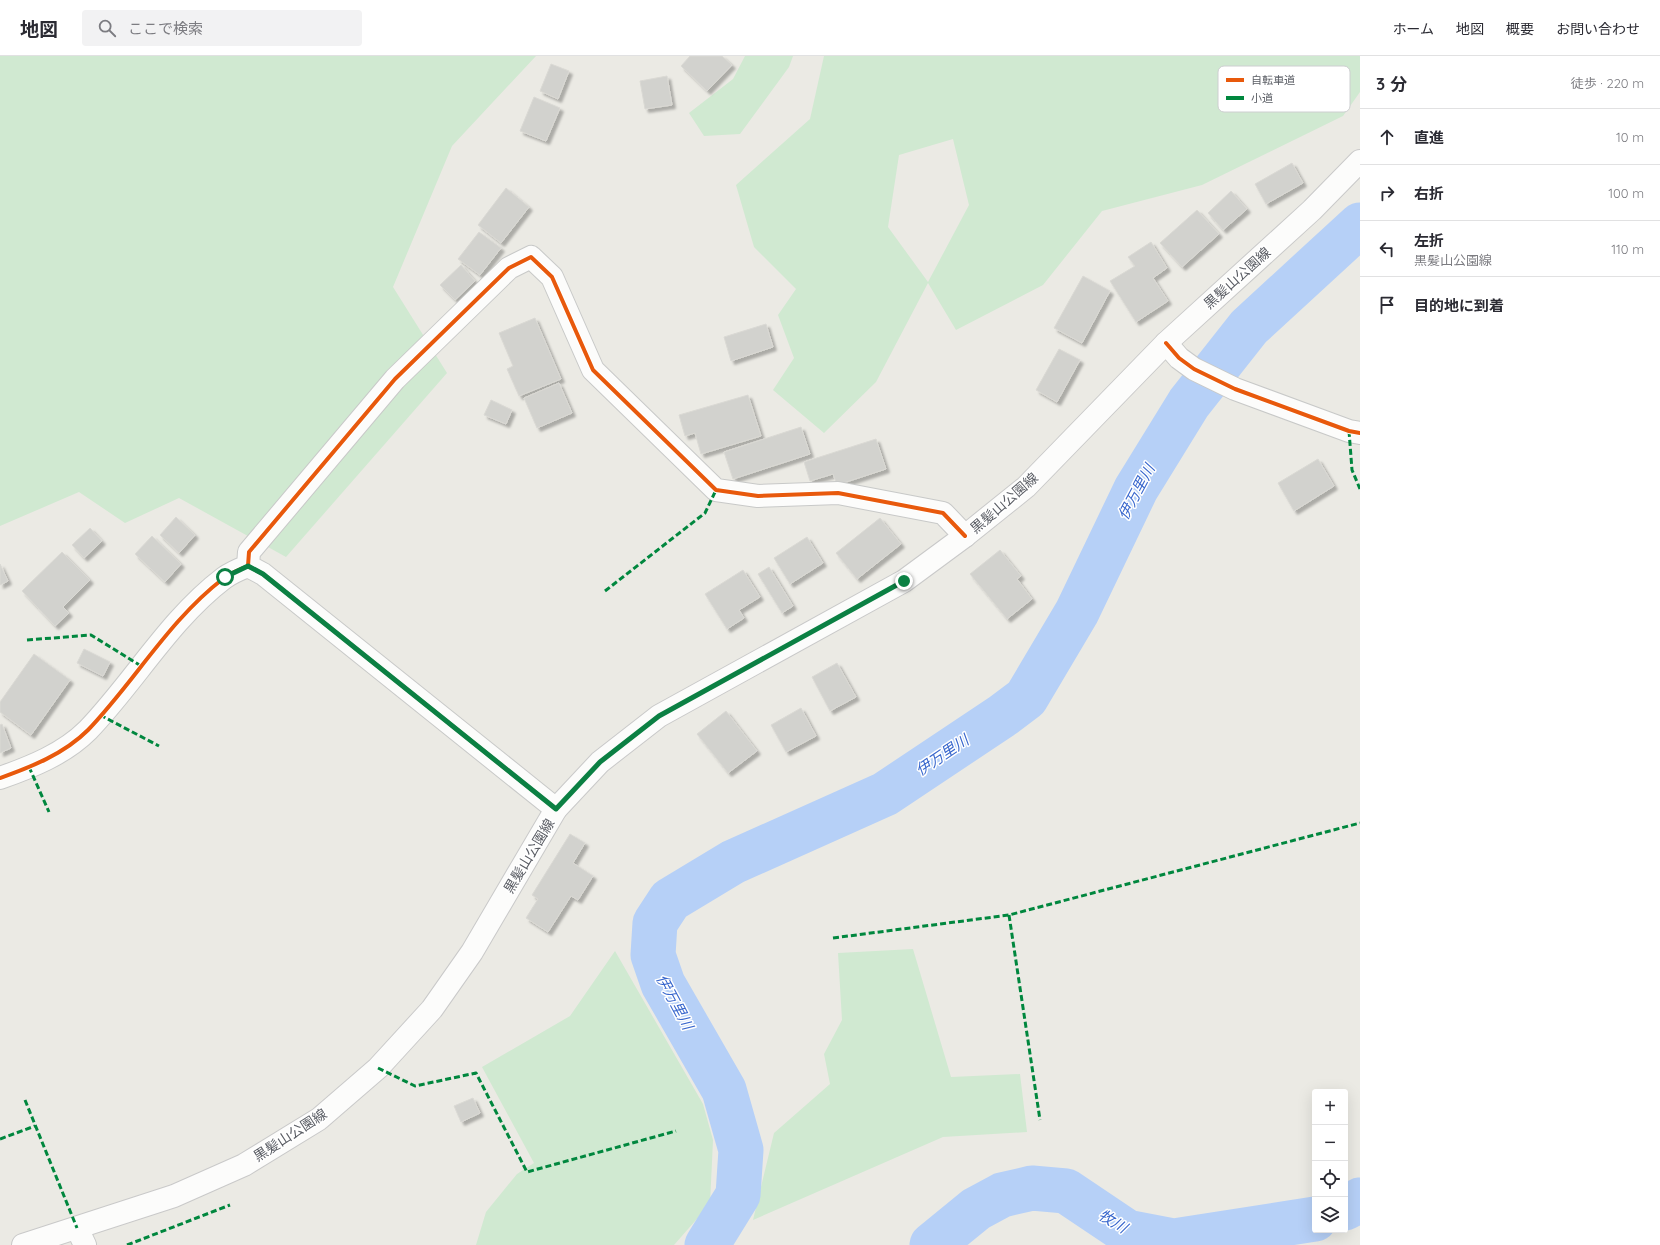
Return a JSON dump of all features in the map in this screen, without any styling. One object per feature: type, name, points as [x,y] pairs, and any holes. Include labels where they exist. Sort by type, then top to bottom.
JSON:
[{"type":"street","name":"黒髪山公園線","points":[[24,1245],[81,1237],[244,1165],[319,1119],[378,1068],[432,1009],[472,952],[556,809],[600,762],[659,716],[904,581],[965,536],[1026,487],[1166,343],[1312,210],[1360,161]]},
{"type":"street","points":[[248,566],[249,552],[395,379],[509,268],[531,257],[552,277],[593,370],[716,490],[758,496],[838,493],[943,513],[965,536]]},
{"type":"street","points":[[1166,343],[1179,358],[1194,369],[1234,389],[1349,431],[1360,433]]},
{"type":"street","points":[[0,778],[29,767],[57,753],[87,731],[186,612],[225,577],[248,566]]},
{"type":"street","points":[[248,566],[269,578],[556,809]]},
{"type":"green space","points":[[0,56],[536,56],[452,146],[393,287],[447,373],[286,557],[179,498],[125,523],[79,492],[0,526]]},
{"type":"green space","points":[[745,56],[793,56],[789,67],[740,134],[704,136],[689,113],[733,79]]},
{"type":"green space","points":[[824,56],[1360,56],[1360,92],[1350,106],[1350,66],[1218,66],[1218,112],[1346,112],[1343,116],[1202,185],[1102,211],[1043,285],[956,330],[928,283],[876,382],[824,433],[773,390],[794,358],[778,315],[796,289],[754,247],[736,185],[810,119]],"holes":[[[953,139],[969,205],[928,282],[888,227],[899,155]]]},
{"type":"green space","points":[[913,949],[951,1077],[1020,1074],[1027,1132],[943,1137],[753,1220],[774,1133],[830,1084],[824,1054],[842,1020],[838,953]]},
{"type":"green space","points":[[615,951],[703,1104],[713,1140],[710,1204],[674,1245],[476,1245],[486,1212],[517,1174],[534,1163],[482,1067],[570,1016]]},
{"type":"building","points":[[690,56],[722,56],[732,65],[707,91],[681,66]]},
{"type":"building","points":[[551,64],[569,71],[558,99],[540,91]]},
{"type":"building","points":[[667,76],[672,105],[645,109],[640,81]]},
{"type":"building","points":[[534,97],[560,108],[546,141],[520,131]]},
{"type":"building","points":[[1292,163],[1303,183],[1266,204],[1255,184]]},
{"type":"building","points":[[506,188],[529,207],[501,243],[478,225]]},
{"type":"building","points":[[1231,191],[1247,209],[1223,230],[1208,213]]},
{"type":"building","points":[[1197,210],[1219,234],[1182,267],[1160,243]]},
{"type":"building","points":[[479,232],[501,248],[480,275],[458,259]]},
{"type":"building","points":[[1151,242],[1167,268],[1153,278],[1168,301],[1136,322],[1110,281],[1135,266],[1128,257]]},
{"type":"building","points":[[461,265],[475,281],[455,300],[440,285]]},
{"type":"building","points":[[1083,276],[1110,291],[1082,343],[1054,328]]},
{"type":"building","points":[[535,318],[561,379],[519,396],[507,369],[513,366],[499,333]]},
{"type":"building","points":[[766,324],[773,347],[731,361],[724,337]]},
{"type":"building","points":[[1059,349],[1080,360],[1057,402],[1036,390]]},
{"type":"building","points":[[559,383],[572,413],[537,428],[524,398]]},
{"type":"building","points":[[748,395],[761,436],[701,454],[695,433],[685,436],[679,415]]},
{"type":"building","points":[[491,400],[512,410],[506,424],[484,415]]},
{"type":"building","points":[[801,427],[810,454],[733,479],[724,452]]},
{"type":"building","points":[[876,439],[886,469],[837,485],[833,474],[810,481],[804,462]]},
{"type":"building","points":[[1318,459],[1334,486],[1294,511],[1278,483]]},
{"type":"building","points":[[176,517],[195,535],[179,553],[160,535]]},
{"type":"building","points":[[880,518],[901,544],[857,579],[836,553]]},
{"type":"building","points":[[90,528],[102,541],[84,558],[72,545]]},
{"type":"building","points":[[152,536],[181,564],[165,582],[135,554]]},
{"type":"building","points":[[807,537],[823,563],[790,584],[774,558]]},
{"type":"building","points":[[1000,550],[1021,576],[1017,579],[1032,599],[1007,619],[970,574]]},
{"type":"building","points":[[62,552],[90,580],[63,607],[69,613],[55,626],[22,591]]},
{"type":"building","points":[[0,564],[8,581],[0,585]]},
{"type":"building","points":[[769,567],[793,606],[782,613],[758,574]]},
{"type":"building","points":[[743,570],[760,597],[739,610],[744,618],[727,629],[705,594]]},
{"type":"building","points":[[84,649],[110,662],[103,676],[77,663]]},
{"type":"building","points":[[34,654],[70,680],[31,735],[0,712],[0,702]]},
{"type":"building","points":[[837,663],[856,697],[830,711],[812,677]]},
{"type":"building","points":[[801,708],[816,736],[786,752],[771,725]]},
{"type":"building","points":[[726,711],[757,751],[728,773],[697,734]]},
{"type":"building","points":[[2,724],[11,748],[0,753],[0,725]]},
{"type":"building","points":[[570,834],[585,843],[573,863],[593,876],[578,900],[571,896],[548,932],[526,918],[538,899],[532,895]]},
{"type":"building","points":[[473,1098],[480,1113],[461,1122],[454,1106]]},
{"type":"waterway","name":"伊万里川","points":[[707,1245],[738,1195],[741,1150],[724,1090],[663,984],[653,955],[655,923],[670,900],[733,862],[885,794],[1002,716],[1026,698],[1077,612],[1136,489],[1189,403],[1249,327],[1360,225]]},
{"type":"waterway","name":"牧川","points":[[932,1245],[976,1209],[1002,1195],[1032,1188],[1066,1191],[1127,1232],[1174,1241],[1312,1219]]},
{"type":"waterway","name":"牧川","points":[[1348,1206],[1360,1200]]},
{"type":"marked path","points":[[1349,431],[1352,470],[1360,489]]},
{"type":"marked path","points":[[605,591],[705,513],[716,490]]},
{"type":"marked path","points":[[27,640],[91,635],[141,666]]},
{"type":"marked path","points":[[100,715],[159,746]]},
{"type":"marked path","points":[[29,767],[49,812]]},
{"type":"marked path","points":[[833,938],[1009,915],[1360,823]]},
{"type":"marked path","points":[[1009,915],[1040,1120]]},
{"type":"marked path","points":[[378,1068],[415,1086],[476,1073],[527,1172],[676,1131]]},
{"type":"marked path","points":[[25,1100],[77,1228]]},
{"type":"marked path","points":[[0,1139],[35,1126]]},
{"type":"marked path","points":[[127,1245],[230,1205]]},
{"type":"cycle path","points":[[248,566],[249,552],[395,379],[509,268],[531,257],[552,277],[593,370],[716,490],[758,496],[838,493],[943,513],[965,536]]},
{"type":"cycle path","points":[[1166,343],[1179,358],[1194,369],[1235,389],[1349,431],[1360,433]]},
{"type":"cycle path","points":[[248,566],[263,574],[556,809]]},
{"type":"cycle path","points":[[0,778],[47,759],[79,739],[105,711],[153,651],[186,613],[224,578],[248,566]]},
{"type":"route","points":[[225,577],[248,566],[263,574],[556,809],[600,762],[659,716],[904,581]]}]
